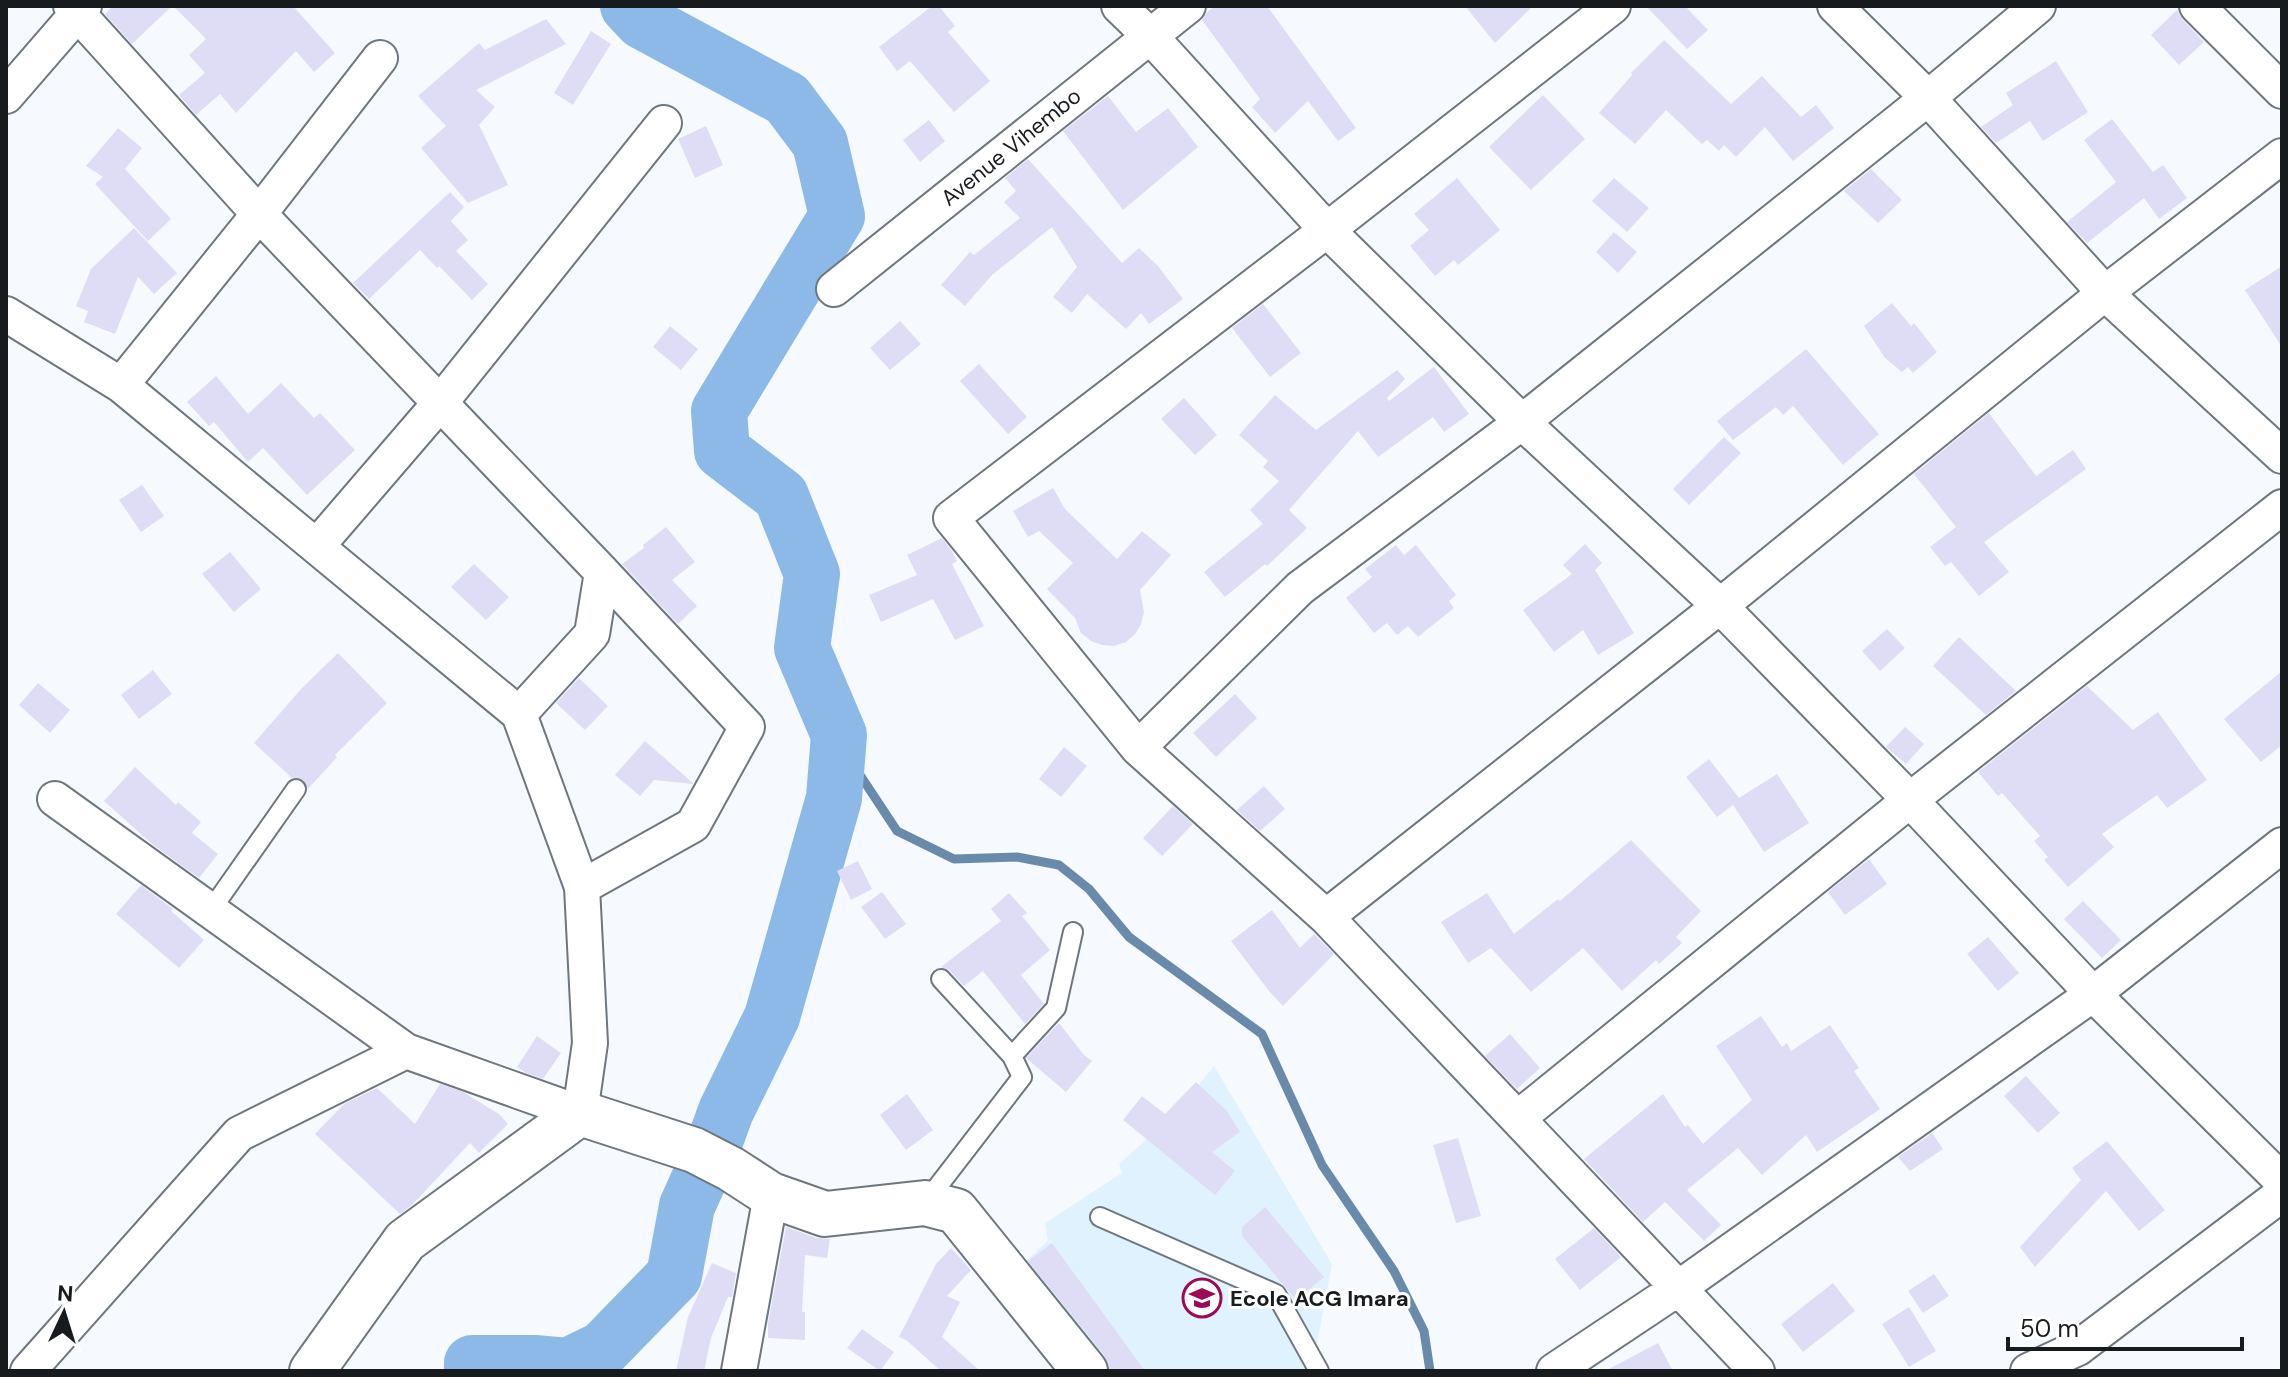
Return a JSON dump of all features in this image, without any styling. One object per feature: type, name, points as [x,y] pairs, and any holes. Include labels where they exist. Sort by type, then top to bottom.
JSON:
[{"type":"street","points":[[1119,6],[1327,230],[1522,422],[1720,606],[1910,800],[2093,994],[2282,1181]]},
{"type":"street","name":"Avenue Vihembo","points":[[834,289],[1188,6]]},
{"type":"street","points":[[1613,6],[951,518],[1138,748],[1326,917],[1757,1371]]},
{"type":"street","points":[[1835,6],[1928,98],[2105,293],[2282,456]]},
{"type":"street","points":[[1138,748],[1300,588],[1522,422],[1928,98],[2038,6]]},
{"type":"street","points":[[2197,6],[2282,91]]},
{"type":"street","points":[[6,96],[78,8],[259,214],[747,727],[693,825],[582,887]]},
{"type":"street","points":[[121,385],[380,58]]},
{"type":"street","points":[[317,546],[440,403],[664,123]]},
{"type":"street","points":[[1326,917],[1720,606],[2105,293],[2282,156]]},
{"type":"street","points":[[6,314],[121,385],[519,714],[582,887],[590,1043],[580,1113],[405,1241],[312,1371]]},
{"type":"street","points":[[1518,1118],[1910,800],[2282,507]]},
{"type":"street","points":[[519,714],[592,634],[602,572]]},
{"type":"street","points":[[55,799],[406,1051],[712,1160],[771,1195],[825,1214],[925,1203],[956,1211],[1085,1371]]},
{"type":"street","points":[[1554,1371],[1680,1287],[2093,994],[2282,845]]},
{"type":"street","points":[[28,1371],[239,1134],[406,1051]]},
{"type":"street","points":[[2028,1371],[2078,1348],[2282,1194]]},
{"type":"street","points":[[739,1371],[771,1195]]},
{"type":"lane","points":[[211,910],[296,789]]},
{"type":"lane","points":[[1012,1056],[1056,1008],[1073,932]]},
{"type":"lane","points":[[925,1203],[1022,1077],[1012,1056],[941,979]]},
{"type":"lane","points":[[1100,1217],[1276,1294],[1319,1371]]},
{"type":"shaded area","points":[[1214,1066],[1332,1264],[1312,1371],[1109,1371],[1026,1261],[1048,1241],[1045,1223],[1122,1173],[1119,1164],[1177,1112]]},
{"type":"building","points":[[113,6],[172,6],[132,44],[105,14]]},
{"type":"building","points":[[173,6],[293,6],[335,53],[314,72],[296,51],[236,113],[220,94],[196,115],[179,95],[205,73],[189,55],[206,39]]},
{"type":"building","points":[[932,6],[939,6],[955,26],[948,32],[990,81],[954,112],[910,61],[897,71],[879,47]]},
{"type":"building","points":[[1215,6],[1267,6],[1356,128],[1338,141],[1308,101],[1275,133],[1252,107],[1260,99],[1202,20]]},
{"type":"building","points":[[1465,6],[1533,6],[1495,43]]},
{"type":"building","points":[[1646,6],[1685,6],[1708,30],[1687,49]]},
{"type":"building","points":[[2177,10],[2204,42],[2179,65],[2151,35]]},
{"type":"building","points":[[546,19],[566,44],[476,90],[495,107],[479,125],[508,185],[468,203],[421,148],[446,126],[418,96],[479,43],[485,50]]},
{"type":"building","points":[[591,31],[611,44],[573,105],[554,93]]},
{"type":"building","points":[[1664,40],[1731,104],[1762,76],[1801,117],[1816,105],[1834,128],[1793,161],[1765,127],[1736,157],[1724,145],[1719,151],[1707,140],[1702,144],[1666,110],[1635,144],[1599,113],[1631,73]]},
{"type":"building","points":[[2056,61],[2088,112],[2043,141],[2030,121],[1996,143],[1981,127],[2013,105],[2006,93]]},
{"type":"building","points":[[1543,95],[1585,139],[1531,190],[1489,147]]},
{"type":"building","points":[[1108,96],[1136,132],[1168,108],[1198,147],[1123,210],[1063,131]]},
{"type":"building","points":[[2112,119],[2153,172],[2163,165],[2187,198],[2159,219],[2144,198],[2087,243],[2067,222],[2116,182],[2084,140]]},
{"type":"building","points":[[929,120],[945,141],[920,162],[903,140]]},
{"type":"building","points":[[706,126],[723,165],[695,178],[678,139]]},
{"type":"building","points":[[118,128],[142,148],[125,169],[171,219],[148,241],[95,184],[103,177],[86,166]]},
{"type":"building","points":[[1028,159],[1122,263],[1139,248],[1158,266],[1183,299],[1149,324],[1141,313],[1126,329],[1087,294],[1072,313],[1053,297],[1077,267],[1052,227],[992,275],[965,306],[941,285],[970,252],[974,255],[1020,218],[1004,202],[1016,191],[1005,178]]},
{"type":"building","points":[[1871,169],[1902,200],[1878,223],[1844,191]]},
{"type":"building","points":[[1457,178],[1500,230],[1458,265],[1454,260],[1435,276],[1410,246],[1429,230],[1414,214]]},
{"type":"building","points":[[1614,178],[1649,208],[1627,232],[1592,201]]},
{"type":"building","points":[[450,192],[464,207],[451,221],[468,240],[456,251],[488,284],[472,300],[420,250],[369,299],[353,283]]},
{"type":"building","points":[[134,228],[177,273],[154,294],[138,277],[115,334],[84,322],[88,311],[76,306],[91,269]]},
{"type":"building","points":[[1614,232],[1637,252],[1618,273],[1596,252]]},
{"type":"building","points":[[2282,266],[2282,347],[2245,290]]},
{"type":"building","points":[[1892,303],[1911,326],[1914,323],[1937,352],[1913,373],[1908,367],[1902,372],[1885,358],[1864,326]]},
{"type":"building","points":[[1263,304],[1301,353],[1270,377],[1232,328]]},
{"type":"building","points":[[900,321],[921,344],[890,370],[870,348]]},
{"type":"building","points":[[670,326],[698,349],[681,370],[653,347]]},
{"type":"building","points":[[1806,349],[1879,434],[1843,465],[1793,406],[1783,415],[1776,407],[1733,440],[1717,421]]},
{"type":"building","points":[[979,364],[1027,417],[1008,434],[960,381]]},
{"type":"building","points":[[1434,367],[1469,414],[1444,432],[1433,417],[1378,457],[1358,431],[1289,510],[1307,528],[1267,566],[1265,564],[1225,597],[1204,572],[1263,524],[1250,510],[1279,481],[1263,467],[1268,461],[1239,435],[1275,395],[1316,430],[1397,370],[1405,379],[1387,398],[1389,401]]},
{"type":"building","points":[[216,376],[248,414],[281,383],[314,418],[320,413],[355,450],[307,495],[263,448],[248,462],[214,422],[209,426],[187,402]]},
{"type":"building","points":[[1184,398],[1217,435],[1195,455],[1161,419]]},
{"type":"building","points":[[1989,413],[2036,476],[2073,450],[2086,469],[1984,542],[2009,572],[1979,596],[1951,562],[1945,566],[1930,547],[1956,527],[1914,474]]},
{"type":"building","points":[[1724,437],[1741,453],[1689,505],[1673,489]]},
{"type":"building","points":[[142,485],[164,516],[141,532],[119,500]]},
{"type":"building","points":[[1053,488],[1065,509],[1117,559],[1142,531],[1171,555],[1140,590],[1144,612],[1141,624],[1126,642],[1114,646],[1091,641],[1081,633],[1075,618],[1047,589],[1073,563],[1039,531],[1028,537],[1013,511]]},
{"type":"building","points":[[666,527],[695,562],[672,580],[697,606],[678,624],[622,564]]},
{"type":"building","points":[[942,538],[957,561],[952,564],[984,626],[955,640],[933,599],[881,622],[869,595],[917,575],[907,555]]},
{"type":"building","points":[[1585,544],[1602,563],[1595,570],[1634,633],[1598,655],[1583,630],[1554,652],[1523,610],[1572,574],[1563,565]]},
{"type":"building","points":[[1396,545],[1404,555],[1416,545],[1456,595],[1449,601],[1454,608],[1418,637],[1408,626],[1397,635],[1387,623],[1374,633],[1346,598],[1372,577],[1365,569]]},
{"type":"building","points":[[230,552],[261,589],[234,612],[202,574]]},
{"type":"building","points":[[474,564],[509,597],[486,620],[451,587]]},
{"type":"building","points":[[1887,629],[1905,648],[1880,671],[1862,651]]},
{"type":"building","points":[[1959,637],[2016,691],[1986,715],[1933,666]]},
{"type":"building","points":[[338,653],[387,703],[335,755],[337,757],[308,789],[303,780],[292,778],[254,743],[302,688]]},
{"type":"building","points":[[153,670],[172,694],[139,719],[121,695]]},
{"type":"building","points":[[2282,671],[2282,745],[2261,762],[2224,719]]},
{"type":"building","points":[[579,678],[608,706],[585,730],[556,703]]},
{"type":"building","points":[[38,683],[70,710],[50,733],[19,705]]},
{"type":"building","points":[[2087,686],[2133,730],[2158,712],[2207,780],[2167,808],[2157,795],[2102,834],[2114,847],[2068,887],[2044,860],[2048,857],[2034,841],[2040,836],[2002,793],[1998,796],[1978,772]]},
{"type":"building","points":[[1235,694],[1257,718],[1216,757],[1193,733]]},
{"type":"building","points":[[1905,727],[1924,744],[1906,764],[1886,747]]},
{"type":"building","points":[[645,741],[693,784],[654,780],[640,796],[615,775]]},
{"type":"building","points":[[1064,747],[1087,766],[1061,797],[1039,779]]},
{"type":"building","points":[[1709,759],[1739,798],[1777,774],[1809,823],[1764,852],[1733,805],[1717,817],[1686,777]]},
{"type":"building","points":[[135,767],[176,805],[178,802],[201,822],[192,833],[218,854],[199,878],[152,844],[104,801]]},
{"type":"building","points":[[1264,786],[1285,809],[1260,831],[1237,810]]},
{"type":"building","points":[[1173,806],[1193,824],[1162,856],[1143,838]]},
{"type":"building","points":[[1631,840],[1701,911],[1676,937],[1682,943],[1659,964],[1656,960],[1622,991],[1583,948],[1531,992],[1491,948],[1468,963],[1441,922],[1487,893],[1514,934],[1558,899],[1560,901]]},
{"type":"building","points":[[1869,859],[1887,884],[1845,915],[1828,892]]},
{"type":"building","points":[[858,861],[872,889],[851,900],[837,871]]},
{"type":"building","points":[[141,885],[173,909],[171,911],[204,940],[179,968],[116,914]]},
{"type":"building","points":[[882,892],[906,924],[885,939],[861,907]]},
{"type":"building","points":[[1009,893],[1027,913],[1022,916],[1050,950],[1021,975],[1044,1004],[1025,1024],[983,971],[964,986],[950,971],[941,967],[1001,921],[991,909]]},
{"type":"building","points":[[2083,901],[2121,940],[2102,958],[2064,919]]},
{"type":"building","points":[[1272,910],[1300,948],[1314,934],[1334,954],[1283,1006],[1231,941]]},
{"type":"building","points":[[1988,937],[2019,973],[1998,991],[1967,954]]},
{"type":"building","points":[[1761,1016],[1782,1047],[1787,1043],[1791,1051],[1830,1025],[1859,1068],[1854,1071],[1880,1109],[1817,1152],[1806,1135],[1762,1175],[1738,1148],[1687,1190],[1721,1225],[1704,1241],[1665,1202],[1643,1222],[1584,1159],[1663,1094],[1685,1127],[1688,1125],[1703,1144],[1752,1100],[1716,1046]]},
{"type":"building","points":[[1059,1023],[1092,1061],[1066,1092],[1026,1058]]},
{"type":"building","points":[[1510,1034],[1540,1068],[1517,1089],[1485,1056]]},
{"type":"building","points":[[537,1036],[561,1053],[543,1079],[517,1067]]},
{"type":"building","points":[[2026,1076],[2060,1113],[2038,1133],[2004,1096]]},
{"type":"building","points":[[1196,1082],[1227,1111],[1240,1132],[1212,1152],[1235,1171],[1215,1195],[1123,1120],[1142,1096],[1165,1114]]},
{"type":"building","points":[[440,1084],[463,1092],[499,1114],[508,1124],[479,1153],[470,1143],[400,1214],[315,1134],[344,1104],[377,1088],[415,1124]]},
{"type":"building","points":[[907,1094],[933,1130],[906,1150],[880,1115]]},
{"type":"building","points":[[1932,1133],[1943,1149],[1910,1171],[1898,1157]]},
{"type":"building","points":[[1458,1138],[1481,1216],[1456,1223],[1433,1145]]},
{"type":"building","points":[[2107,1141],[2165,1210],[2139,1231],[2106,1191],[2035,1267],[2020,1247],[2081,1180],[2072,1168]]},
{"type":"building","points":[[1265,1207],[1324,1277],[1296,1300],[1242,1236],[1242,1227]]},
{"type":"building","points":[[786,1227],[817,1238],[830,1239],[827,1258],[805,1255],[802,1312],[805,1312],[805,1340],[768,1338],[768,1323]]},
{"type":"building","points":[[1594,1228],[1621,1257],[1580,1290],[1555,1259]]},
{"type":"building","points":[[1052,1243],[1145,1371],[1109,1371],[1104,1355],[1028,1261]]},
{"type":"building","points":[[951,1248],[971,1270],[947,1296],[960,1302],[942,1337],[980,1371],[941,1371],[899,1337],[936,1264]]},
{"type":"building","points":[[712,1263],[736,1273],[732,1297],[728,1297],[711,1338],[704,1371],[676,1371],[688,1317]]},
{"type":"building","points":[[1934,1274],[1949,1296],[1923,1313],[1908,1291]]},
{"type":"building","points":[[1833,1283],[1855,1311],[1803,1352],[1781,1324]]},
{"type":"building","points":[[1909,1307],[1936,1351],[1909,1367],[1882,1324]]},
{"type":"building","points":[[862,1329],[894,1352],[880,1371],[847,1348]]},
{"type":"building","points":[[1658,1343],[1673,1371],[1605,1371]]},
{"type":"waterway","points":[[472,1371],[472,1363],[568,1366],[603,1349],[674,1276],[687,1206],[726,1111],[772,1017],[834,798],[839,735],[802,648],[812,574],[781,496],[722,451],[719,411],[837,216],[820,143],[787,99],[642,21],[628,6]]},
{"type":"waterway","points":[[839,735],[860,775],[897,831],[954,859],[1017,857],[1059,865],[1089,889],[1129,937],[1262,1034],[1322,1165],[1394,1271],[1424,1331],[1430,1371]]},
{"type":"place","name":"Ecole ACG Imara","points":[[1202,1298]]}]
